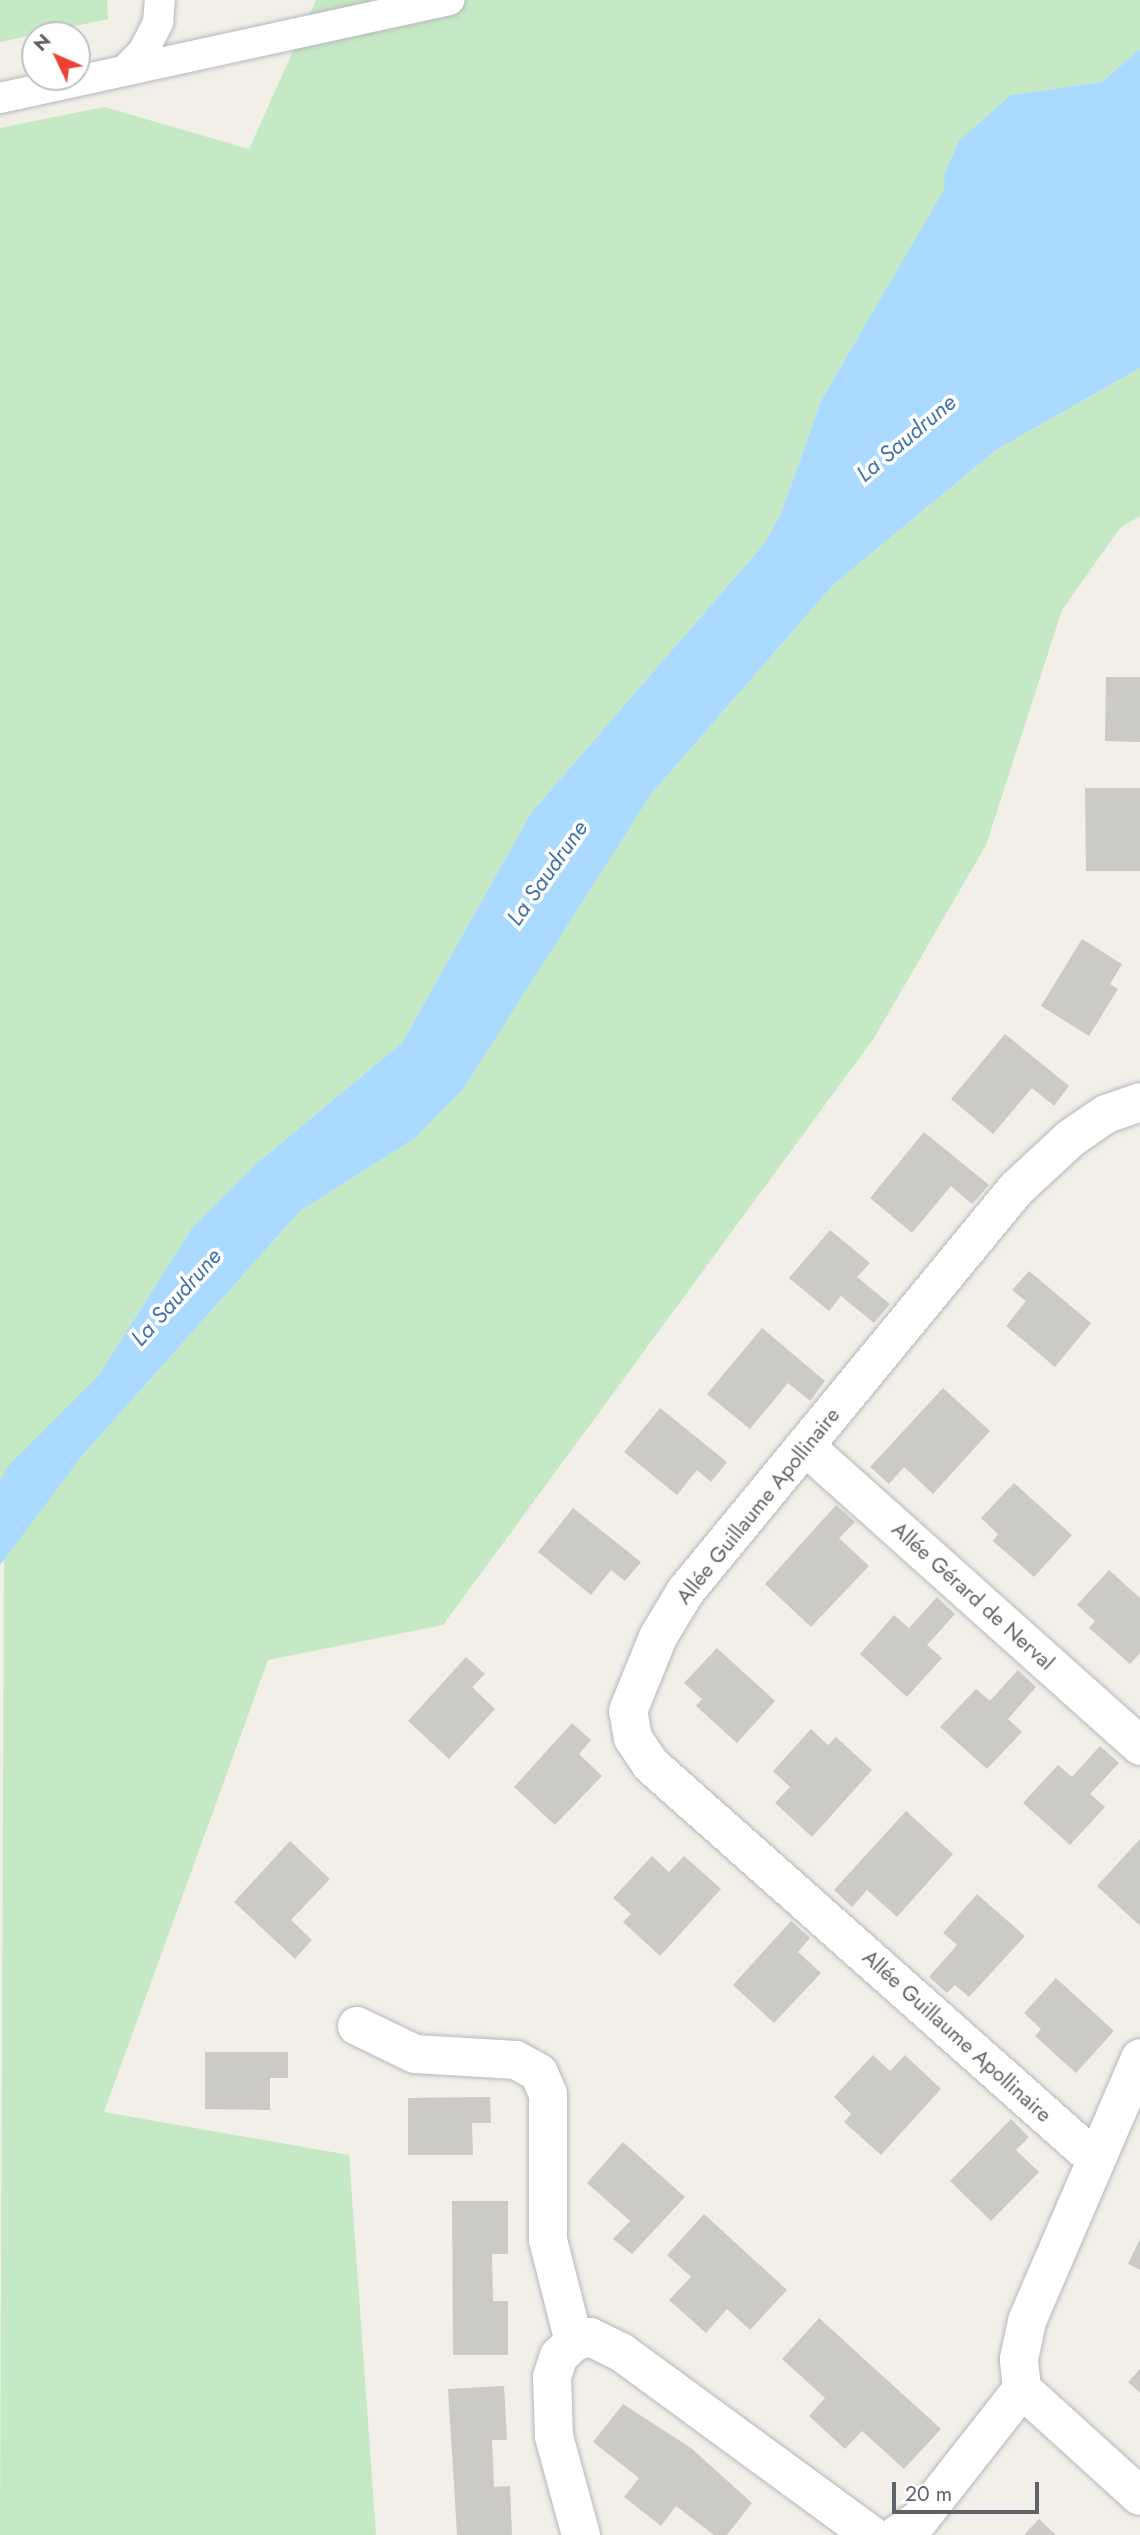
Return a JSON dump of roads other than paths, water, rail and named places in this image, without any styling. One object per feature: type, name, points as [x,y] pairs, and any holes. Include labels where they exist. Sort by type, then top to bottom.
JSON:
[{"type":"street","name":"Allée Guillaume Apollinaire","points":[[1095,2159],[651,1765],[633,1738],[628,1711],[658,1637],[685,1592],[1016,1189],[1070,1138],[1106,1114],[1140,1102]]},
{"type":"street","name":"Allée Gérard de Nerval","points":[[805,1446],[1140,1746]]},
{"type":"street","points":[[357,2026],[415,2054],[516,2060],[539,2073],[548,2094],[548,2240],[574,2342]]},
{"type":"street","points":[[897,2535],[920,2519],[1021,2389],[1019,2359],[1027,2321],[1140,2058]]},
{"type":"street","points":[[581,2535],[554,2435],[552,2377],[559,2356],[574,2342],[590,2337],[621,2352],[871,2535]]},
{"type":"street","points":[[1021,2389],[1140,2496]]},
{"type":"lane","points":[[125,70],[143,52],[158,22],[160,0]]},
{"type":"lane","points":[[0,98],[449,0]]},
{"type":"water","name":"La Saudrune","points":[[1140,49],[1140,368],[996,450],[833,585],[651,794],[463,1089],[415,1138],[300,1211],[81,1457],[0,1565],[0,1480],[10,1464],[99,1375],[192,1228],[256,1164],[402,1043],[531,813],[764,544],[781,514],[821,401],[944,190],[945,173],[959,141],[1011,95],[1102,82]]}]
